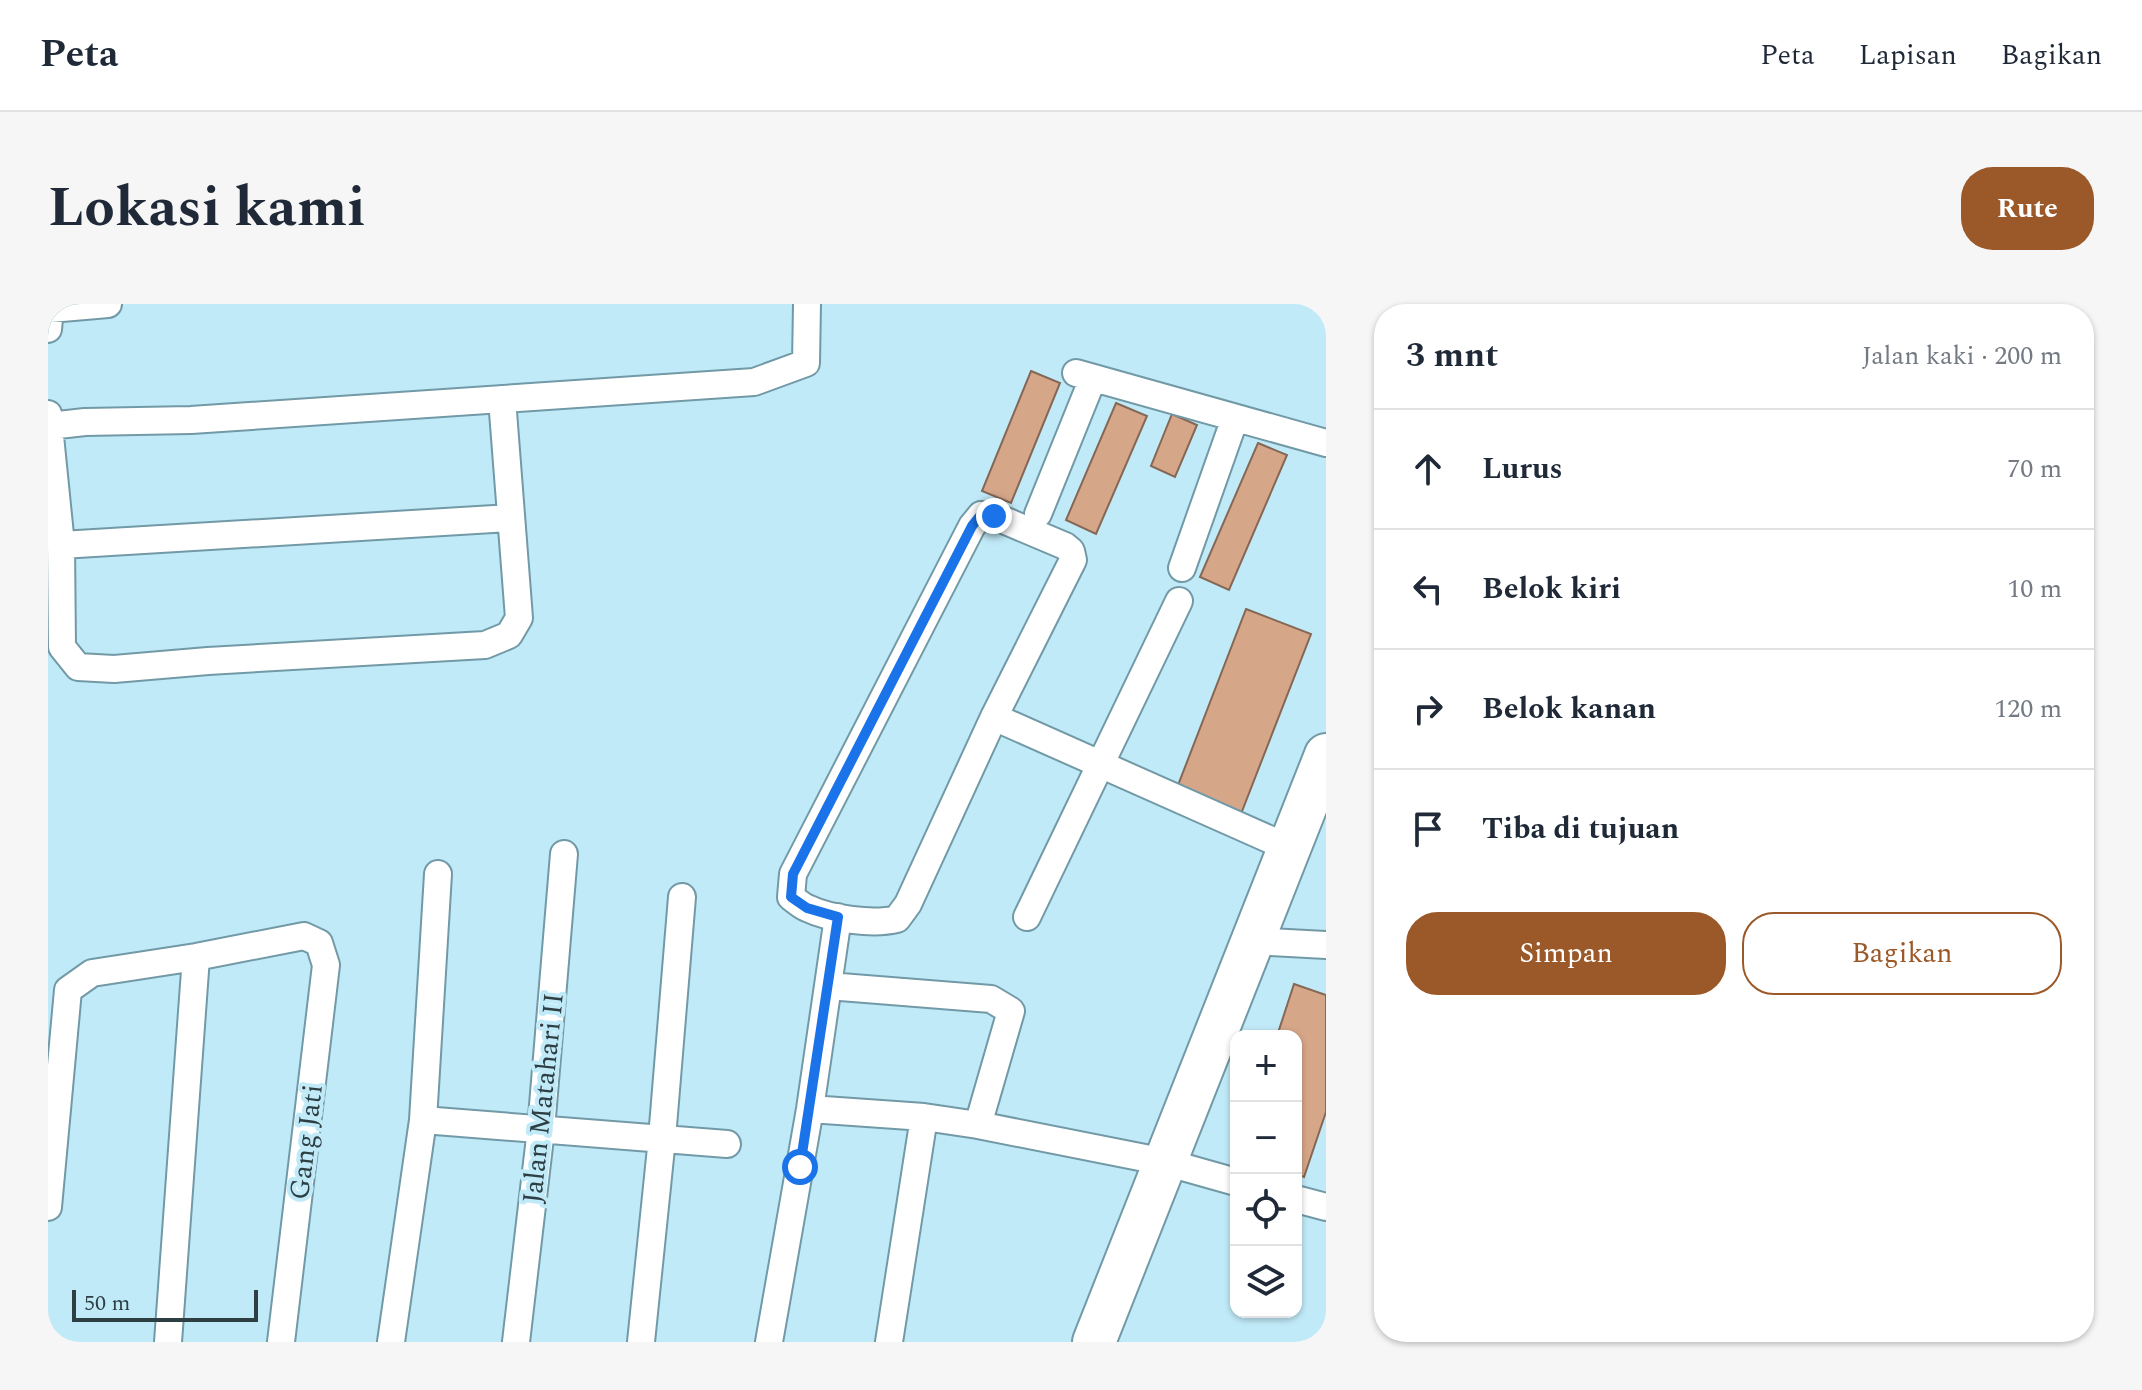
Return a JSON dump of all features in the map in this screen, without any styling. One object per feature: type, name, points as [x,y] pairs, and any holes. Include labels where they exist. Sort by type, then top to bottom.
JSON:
[{"type":"main road","points":[[1094,1342],[1326,755]]},
{"type":"street","points":[[50,314],[108,304]]},
{"type":"street","points":[[49,426],[85,422],[191,420],[754,382],[806,363],[807,304]]},
{"type":"street","points":[[1038,514],[1085,375],[1326,443]]},
{"type":"street","points":[[48,414],[61,545],[62,647],[78,667],[114,669],[485,645],[509,635],[519,618],[502,399]]},
{"type":"street","points":[[1182,568],[1235,418]]},
{"type":"street","points":[[981,515],[994,516],[1065,546],[1071,551],[1073,560],[994,717],[908,904],[897,919],[883,922],[838,917],[807,908],[791,897],[793,874],[972,526],[981,515]]},
{"type":"street","points":[[61,545],[511,518]]},
{"type":"street","points":[[1027,917],[1179,601]]},
{"type":"street","points":[[994,717],[1289,848]]},
{"type":"street","name":"Jalan Matahari II","points":[[516,1342],[541,1129],[564,854]]},
{"type":"street","points":[[391,1342],[423,1120],[438,874]]},
{"type":"street","points":[[641,1342],[682,897]]},
{"type":"street","points":[[769,1342],[810,1109],[838,917]]},
{"type":"street","name":"Gang Jati","points":[[196,957],[304,936],[319,943],[326,965],[281,1342]]},
{"type":"street","points":[[1252,941],[1326,945]]},
{"type":"street","points":[[48,1207],[68,990],[92,973],[196,957],[168,1342]]},
{"type":"street","points":[[828,986],[991,999],[1011,1011],[978,1125]]},
{"type":"street","points":[[810,1109],[924,1117],[978,1125],[1165,1162],[1230,1180]]},
{"type":"street","points":[[889,1342],[924,1117]]},
{"type":"street","points":[[423,1120],[727,1144]]},
{"type":"street","points":[[1302,1201],[1326,1207]]},
{"type":"building","points":[[1031,371],[1060,383],[1011,503],[982,491]]},
{"type":"building","points":[[1116,403],[1147,416],[1096,534],[1066,520]]},
{"type":"building","points":[[1172,414],[1197,425],[1175,477],[1151,466]]},
{"type":"building","points":[[1258,443],[1287,455],[1229,590],[1200,577]]},
{"type":"building","points":[[1246,609],[1311,634],[1239,819],[1175,793]]},
{"type":"building","points":[[1294,984],[1326,995],[1326,1112],[1304,1177],[1302,1030],[1279,1030]]},
{"type":"route","points":[[800,1167],[838,917],[807,908],[791,897],[793,874],[972,526],[981,515],[994,516]]}]
